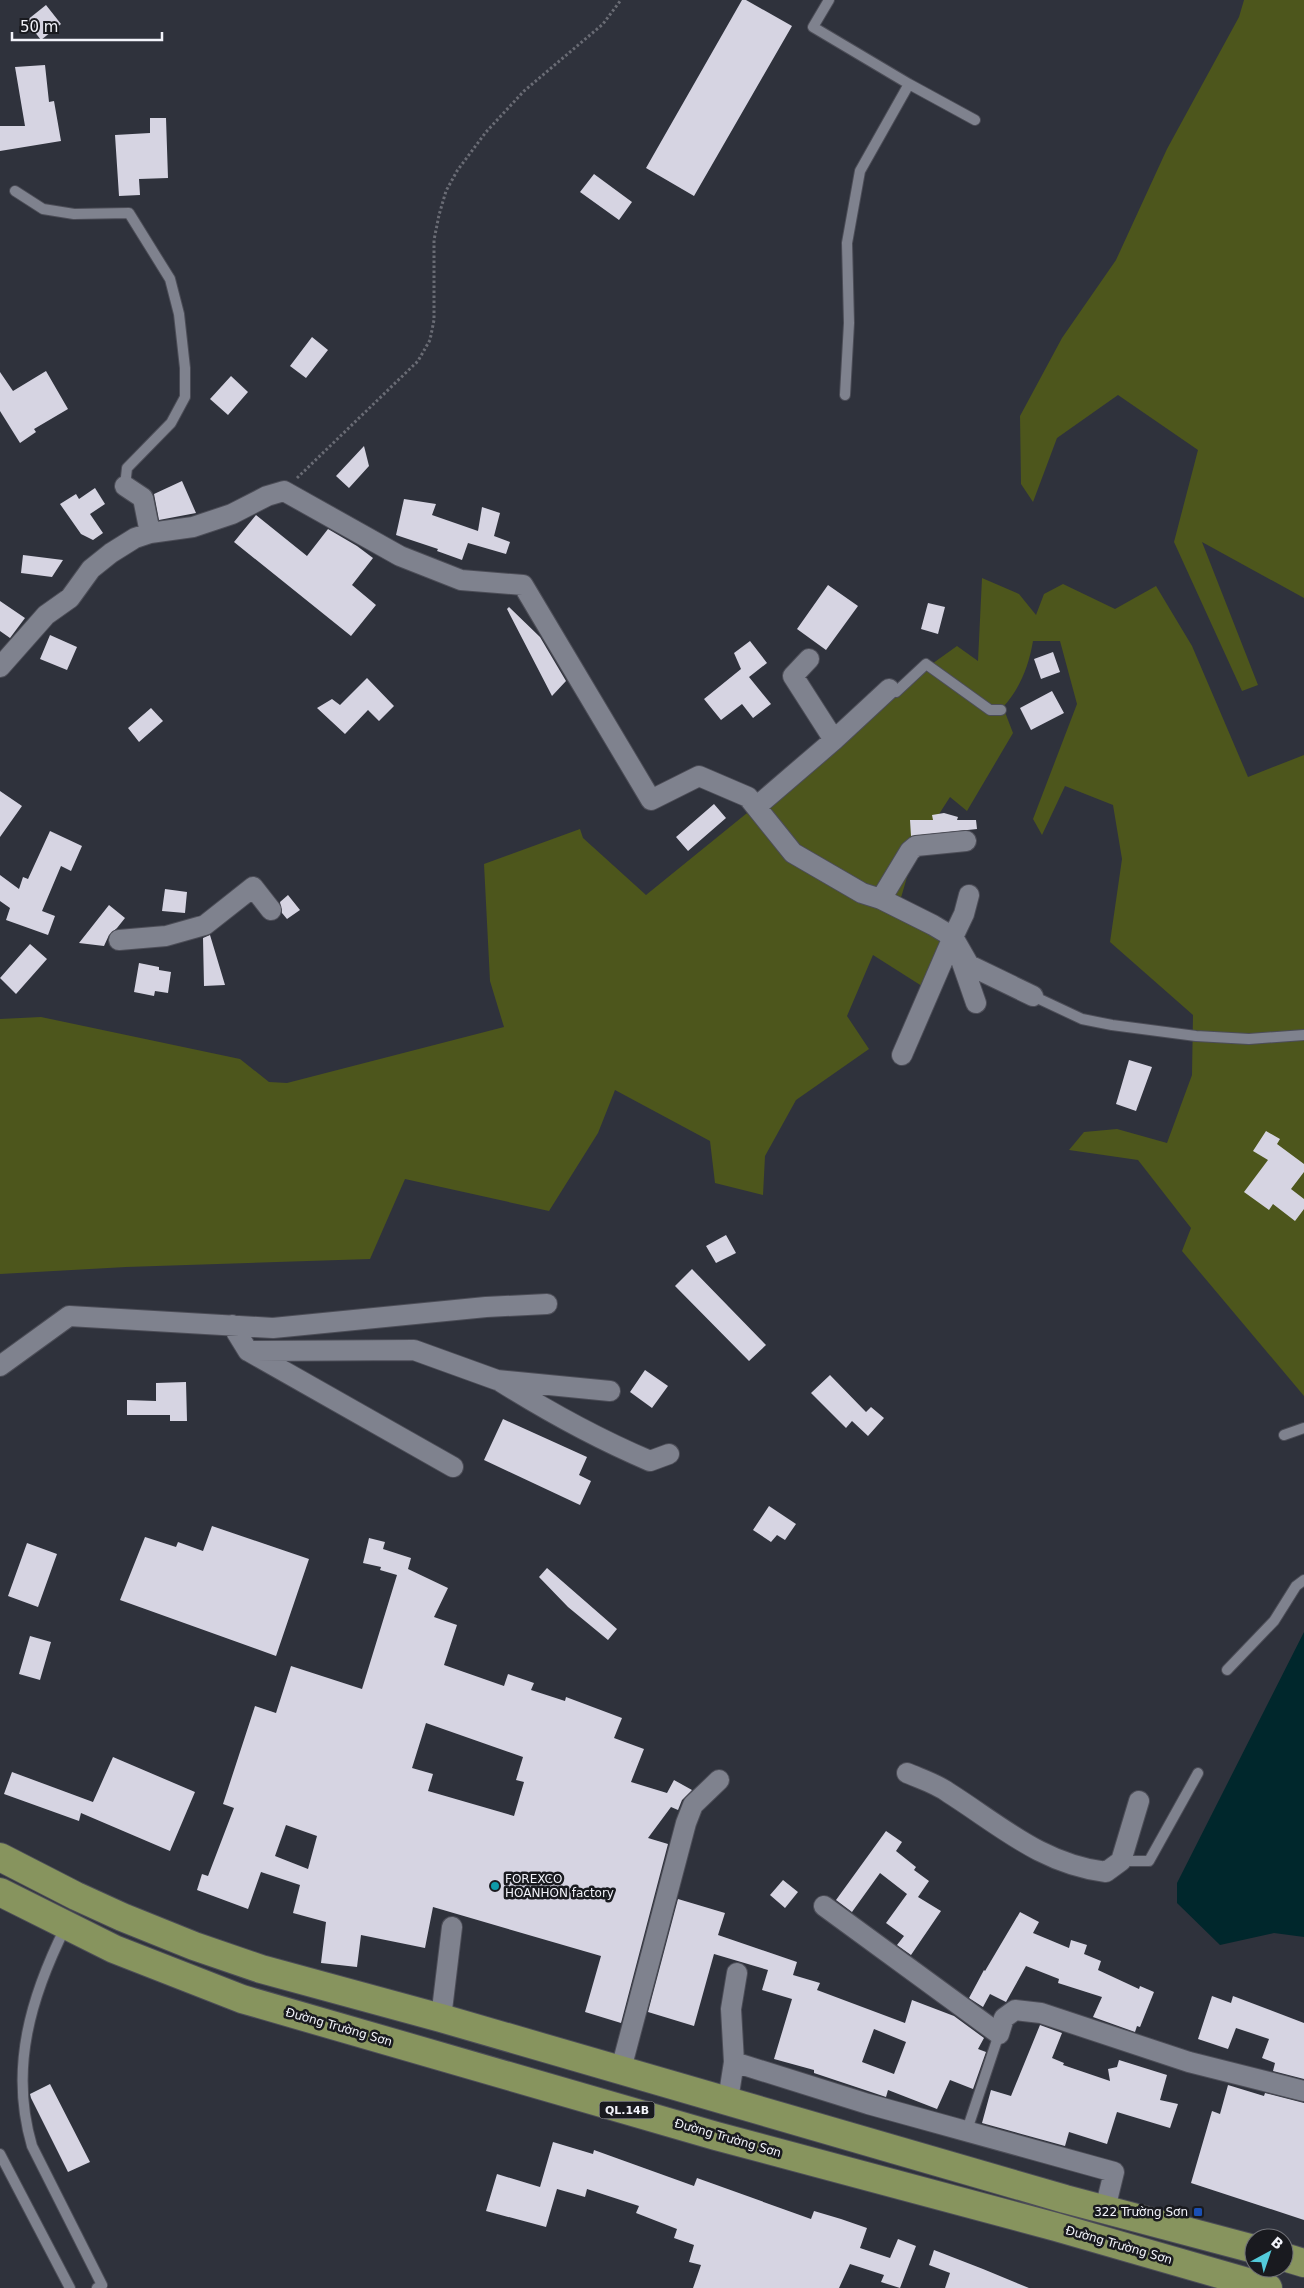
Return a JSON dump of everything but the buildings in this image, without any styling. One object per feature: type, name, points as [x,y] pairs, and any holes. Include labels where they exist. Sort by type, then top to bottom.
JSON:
[{"type":"highway","points":[[0,1857],[84,1900],[194,1946],[261,1969],[621,2069],[897,2152],[1244,2246]]},
{"type":"highway","name":"Đường Trường Sơn","points":[[0,1892],[114,1949],[242,1999],[707,2133],[1056,2227],[1268,2288]]},
{"type":"street","points":[[125,486],[143,498],[150,533]]},
{"type":"street","points":[[0,667],[46,616],[70,598],[91,569],[111,553],[135,538],[150,533],[193,527],[232,514],[268,496],[284,491],[400,556],[452,577],[461,580],[523,586],[651,800],[699,776],[748,797],[793,854],[862,893],[881,899],[953,937],[969,964],[1033,996]]},
{"type":"street","points":[[808,659],[793,676],[834,740]]},
{"type":"street","points":[[756,807],[834,740],[889,689]]},
{"type":"street","points":[[881,899],[910,851],[916,846],[966,841]]},
{"type":"street","points":[[119,940],[166,936],[205,925],[253,887],[270,910]]},
{"type":"street","points":[[902,1055],[964,914],[969,894]]},
{"type":"street","points":[[953,937],[976,1003]]},
{"type":"street","points":[[0,1366],[69,1316],[273,1328],[486,1307],[547,1304]]},
{"type":"street","points":[[232,1325],[248,1351],[453,1467]]},
{"type":"street","points":[[248,1351],[414,1350],[498,1380],[542,1407],[622,1449],[650,1461],[669,1454]]},
{"type":"street","points":[[498,1380],[610,1392]]},
{"type":"street","points":[[907,1773],[947,1791],[1010,1834],[1045,1855],[1086,1869],[1106,1872],[1121,1861],[1139,1802]]},
{"type":"street","points":[[621,2069],[686,1823],[693,1805],[720,1780]]},
{"type":"street","points":[[824,1906],[999,2034],[1004,2018],[1015,2010],[1040,2013],[1189,2062],[1304,2090]]},
{"type":"street","points":[[441,2018],[452,1927]]},
{"type":"street","points":[[728,2100],[734,2062],[731,2009],[737,1973]]},
{"type":"street","points":[[734,2062],[868,2104],[1114,2172],[1105,2209]]},
{"type":"lane","points":[[828,0],[813,27],[909,84],[975,120]]},
{"type":"lane","points":[[844,395],[849,323],[847,243],[860,171],[909,84]]},
{"type":"lane","points":[[15,191],[42,209],[74,214],[130,213],[170,279],[179,314],[185,368],[185,397],[172,423],[127,468],[125,486]]},
{"type":"lane","points":[[889,689],[896,692],[926,664],[990,710],[1000,710]]},
{"type":"lane","points":[[1033,996],[1082,1019],[1112,1025],[1196,1036],[1250,1039],[1304,1035]]},
{"type":"lane","points":[[1284,1435],[1304,1428]]},
{"type":"lane","points":[[1227,1670],[1274,1621],[1296,1586],[1304,1580]]},
{"type":"lane","points":[[1121,1861],[1149,1861],[1198,1773]]},
{"type":"lane","points":[[66,1925],[49,1960],[27,2026],[22,2076],[22,2101],[26,2126],[32,2146],[102,2285],[96,2288]]},
{"type":"lane","points":[[967,2130],[999,2034]]},
{"type":"lane","points":[[0,2154],[70,2288]]},
{"type":"path","points":[[284,491],[418,360],[426,349],[434,320],[434,240],[438,215],[446,192],[461,164],[486,132],[524,91],[603,24],[621,0]]},
{"type":"green space","points":[[1244,0],[1304,0],[1304,598],[1202,542],[1258,685],[1242,691],[1174,542],[1198,450],[1118,395],[1057,438],[1033,502],[1021,484],[1020,416],[1062,338],[1116,260],[1167,149],[1239,17]]},
{"type":"green space","points":[[982,578],[1019,594],[1036,615],[1044,594],[1063,584],[1115,609],[1156,586],[1192,646],[1248,777],[1304,755],[1304,1396],[1182,1251],[1191,1228],[1138,1160],[1069,1150],[1084,1132],[1117,1129],[1167,1143],[1192,1075],[1193,1015],[1110,942],[1122,859],[1113,805],[1065,786],[1042,835],[1033,819],[1077,704],[1060,641],[1033,641],[1023,676],[1003,707],[1013,733],[967,811],[950,797],[914,853],[898,908],[954,939],[925,988],[873,955],[847,1016],[869,1049],[796,1100],[765,1156],[763,1195],[715,1183],[710,1141],[615,1090],[598,1133],[549,1211],[405,1179],[370,1259],[126,1267],[0,1274],[0,1019],[41,1017],[240,1059],[269,1082],[287,1083],[504,1027],[490,981],[484,864],[580,829],[583,838],[646,895],[922,671],[957,646],[978,661]]},
{"type":"shaded area","points":[[1304,1632],[1304,1937],[1274,1933],[1220,1945],[1177,1903],[1177,1883]]},
{"type":"place","name":"FOREXCO HOANHON factory","points":[[495,1886]]},
{"type":"place","name":"322 Trường Sơn","points":[[1198,2212]]}]
